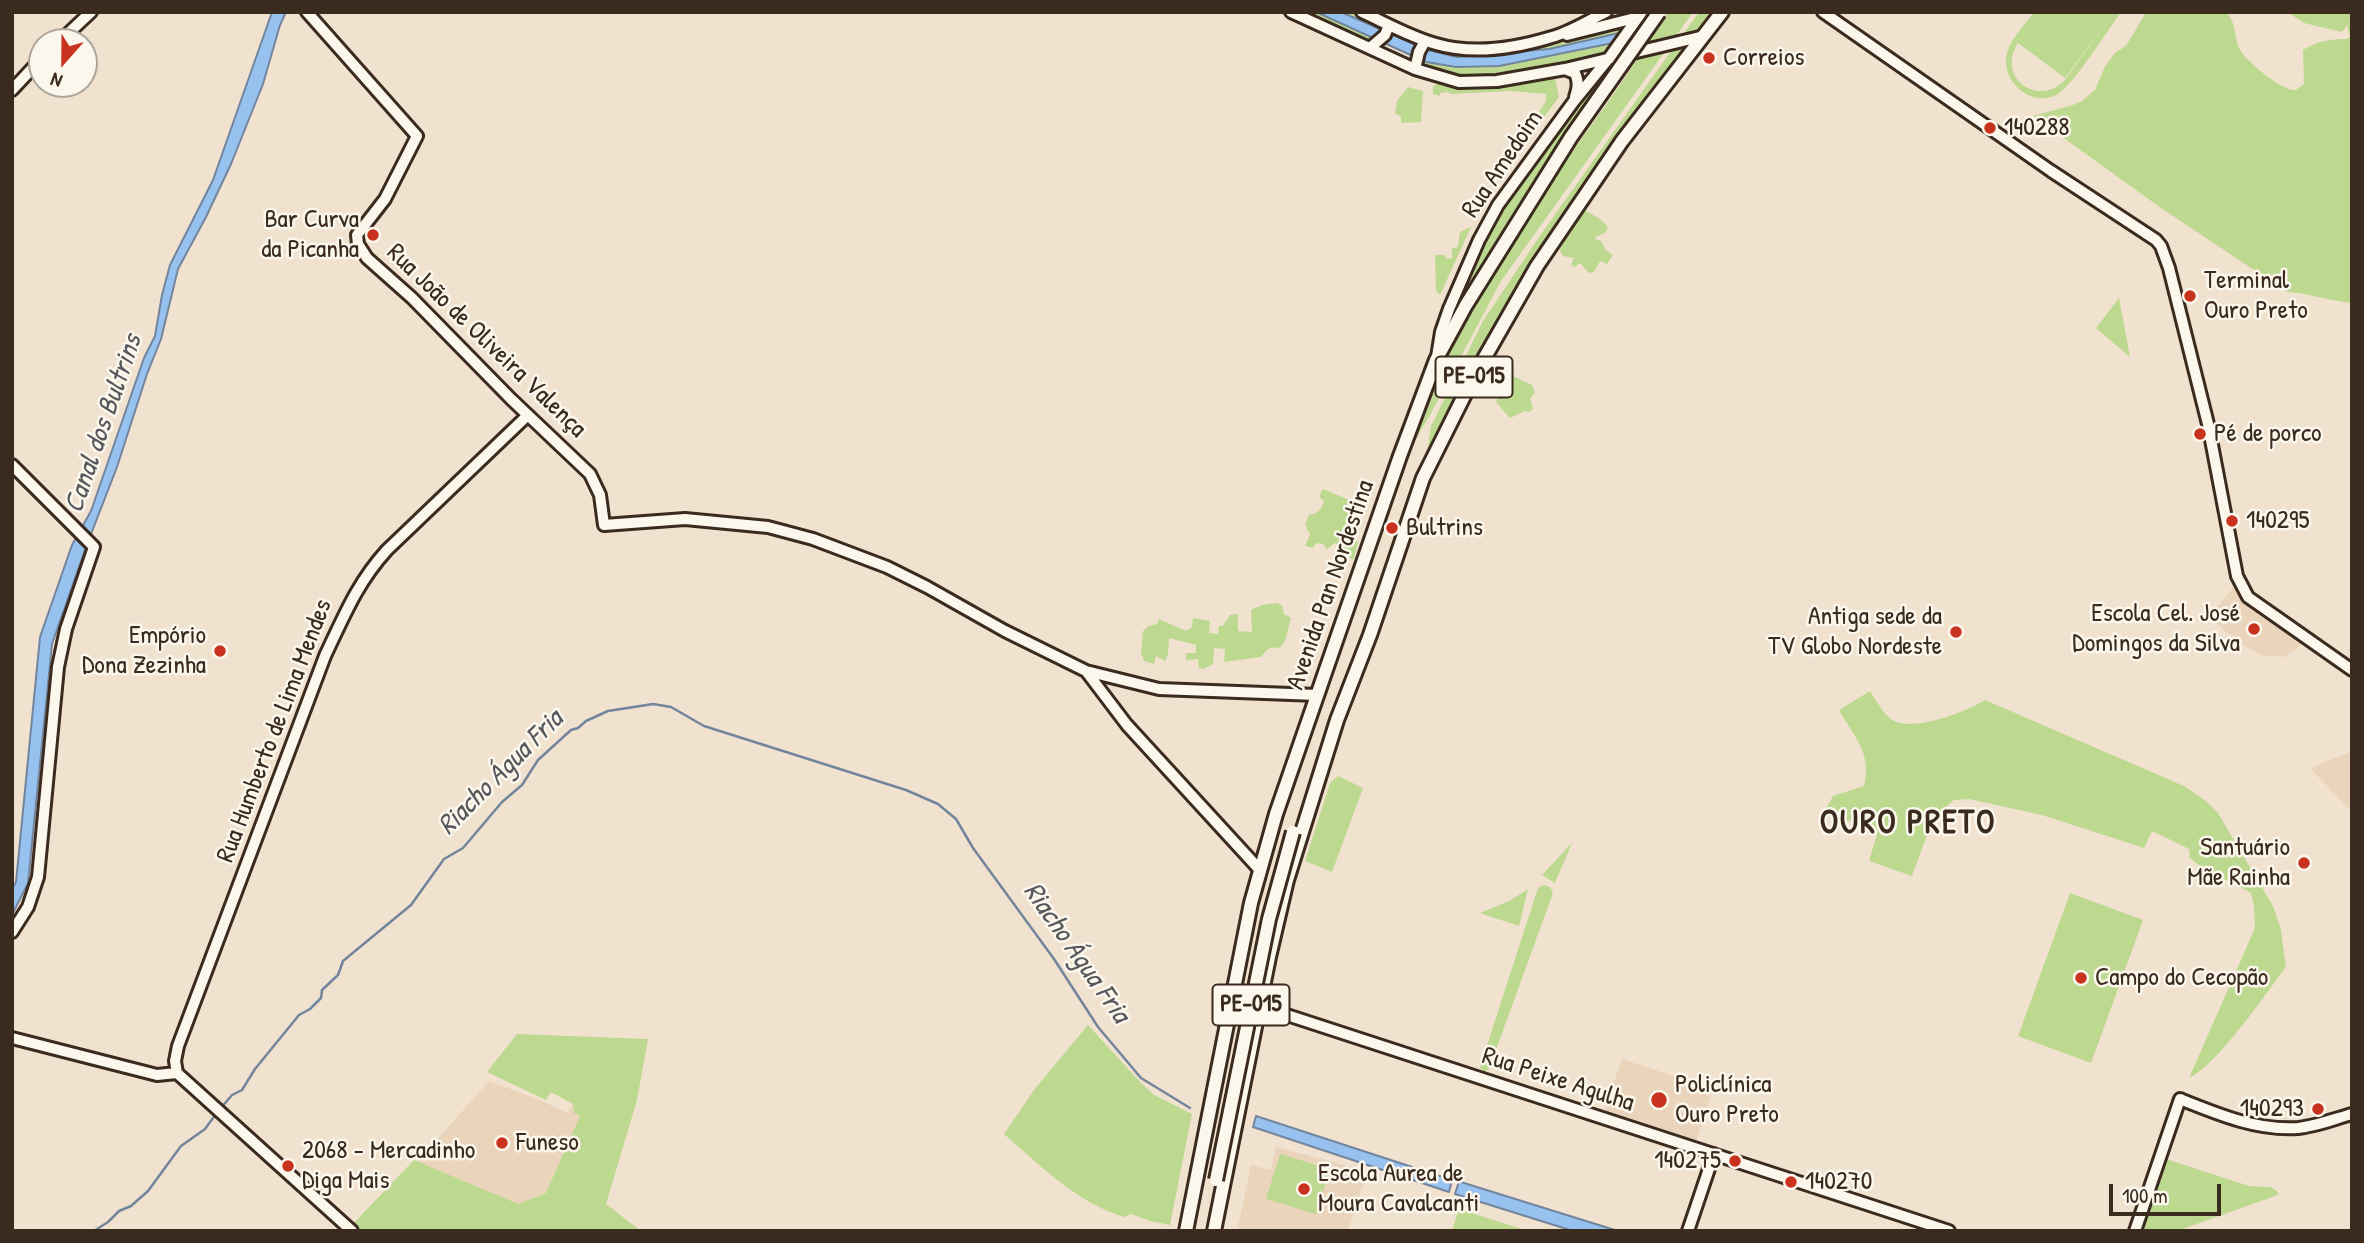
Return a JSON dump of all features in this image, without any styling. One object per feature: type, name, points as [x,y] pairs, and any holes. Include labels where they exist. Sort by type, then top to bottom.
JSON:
[{"type":"highway","name":"Avenida Pan Nordestina","points":[[1186,1231],[1259,869],[1395,468],[1436,360],[1466,305],[1571,137],[1659,12]]},
{"type":"highway","name":"PE-015","points":[[1704,36],[1722,12]]},
{"type":"highway","name":"Avenida Pan Nordestina","points":[[1214,1231],[1258,1009],[1290,868],[1337,720],[1370,635],[1423,478],[1462,398],[1544,256],[1622,141],[1704,36]]},
{"type":"highway","name":"Avenida Pan Nordestina","points":[[1207,1231],[1269,919],[1293,832],[1318,761],[1337,720]]},
{"type":"highway","points":[[1222,1045],[1238,1040],[1250,1051]]},
{"type":"street","points":[[74,28],[91,12]]},
{"type":"street","name":"Rua João de Oliveira Valença","points":[[307,12],[417,136],[386,199],[356,238],[360,249],[590,474],[600,495],[604,525],[685,519],[768,527],[795,534],[887,567],[1086,671]]},
{"type":"street","points":[[1291,12],[1381,38],[1425,41],[1467,50],[1494,48],[1582,32],[1640,14]]},
{"type":"street","points":[[1362,12],[1381,38],[1459,82],[1497,81],[1565,69],[1704,36]]},
{"type":"street","points":[[1554,37],[1606,12]]},
{"type":"street","points":[[1823,12],[2161,246],[2169,268],[2208,424],[2237,576],[2248,597],[2352,670]]},
{"type":"street","name":"Rua Amedoim","points":[[1436,360],[1441,332],[1479,240],[1498,205],[1640,14]]},
{"type":"street","points":[[1627,32],[1632,48],[1641,53]]},
{"type":"street","points":[[1417,60],[1425,41]]},
{"type":"street","points":[[1565,69],[1577,78],[1578,88],[1574,101]]},
{"type":"street","points":[[12,90],[15,76]]},
{"type":"street","name":"Rua Humberto de Lima Mendes","points":[[172,1073],[178,1046],[325,656],[352,598],[387,550],[528,415]]},
{"type":"street","points":[[12,465],[93,545],[66,629],[58,667],[38,877],[28,907],[12,932]]},
{"type":"street","points":[[1086,671],[1159,690],[1317,695]]},
{"type":"street","points":[[1086,671],[1127,725],[1259,869]]},
{"type":"street","name":"Rua Peixe Agulha","points":[[1231,1004],[1287,1015],[1949,1231]]},
{"type":"street","points":[[12,1038],[147,1073],[172,1073],[211,1102],[352,1231]]},
{"type":"street","points":[[2135,1231],[2180,1099],[2221,1115],[2280,1128],[2299,1128],[2352,1114]]},
{"type":"street","points":[[1688,1231],[1714,1154]]},
{"type":"shaded area","name":"Escola Cel. José Domingos da Silva","points":[[2235,586],[2266,615],[2304,641],[2297,649],[2284,657],[2261,655],[2244,646],[2208,617]]},
{"type":"shaded area","points":[[2352,751],[2352,812],[2310,768]]},
{"type":"shaded area","name":"Policlínica Ouro Preto","points":[[1622,1059],[1713,1089],[1696,1142],[1604,1111]]},
{"type":"shaded area","name":"Funeso","points":[[489,1081],[567,1113],[573,1104],[580,1116],[546,1193],[518,1204],[494,1197],[417,1162]]},
{"type":"shaded area","name":"Escola Aurea de Moura Cavalcanti","points":[[1276,1147],[1368,1171],[1348,1231],[1237,1231],[1251,1165],[1271,1170]]},
{"type":"green space","points":[[1299,12],[1356,12],[1386,26],[1373,42]]},
{"type":"green space","points":[[1668,12],[1693,12],[1501,281],[1430,415],[1413,444],[1404,453],[1436,373],[1467,309],[1532,208],[1618,88]]},
{"type":"green space","points":[[1699,12],[1717,12],[1596,173],[1417,482],[1431,426],[1483,321],[1539,237]]},
{"type":"green space","points":[[2034,12],[2121,12],[2073,80],[2058,94],[2048,98],[2038,98],[2020,90],[2008,73],[2006,63],[2012,42]],"holes":[[[2110,18],[2064,81],[2042,91],[2031,90],[2022,84],[2012,67],[2018,43],[2065,78]]]},
{"type":"green space","points":[[2146,12],[2226,12],[2232,20],[2242,53],[2272,80],[2295,90],[2304,84],[2303,50],[2319,43],[2350,37],[2347,25],[2342,32],[2304,23],[2287,12],[2352,12],[2352,303],[2287,292],[2161,208],[2033,116],[2073,105],[2095,90],[2105,66],[2116,52],[2126,46]]},
{"type":"green space","points":[[1623,24],[1624,32],[1612,50],[1587,60],[1519,71],[1467,75],[1418,65],[1425,45],[1447,52]]},
{"type":"green space","points":[[1626,57],[1439,345],[1448,314],[1498,207],[1610,60]]},
{"type":"green space","points":[[1555,76],[1559,97],[1538,125],[1529,128],[1546,101],[1546,94],[1509,91],[1449,92],[1440,93],[1440,96],[1433,94],[1433,87],[1438,83],[1482,87]]},
{"type":"green space","points":[[1408,87],[1423,91],[1421,122],[1401,123],[1401,116],[1395,114],[1397,101]]},
{"type":"green space","points":[[1585,210],[1608,227],[1606,232],[1594,238],[1602,242],[1605,249],[1613,255],[1607,264],[1600,261],[1594,272],[1589,273],[1580,263],[1575,267],[1571,265],[1574,258],[1563,256],[1560,251],[1565,237]]},
{"type":"green space","points":[[1471,227],[1440,295],[1436,291],[1435,255],[1452,258],[1452,248],[1458,247],[1460,232]]},
{"type":"green space","points":[[2119,298],[2130,357],[2096,328]]},
{"type":"green space","points":[[1504,372],[1532,385],[1535,393],[1530,399],[1533,408],[1530,412],[1525,411],[1510,418],[1496,402]]},
{"type":"green space","points":[[1323,489],[1361,505],[1360,525],[1352,529],[1358,543],[1353,560],[1335,543],[1327,549],[1323,544],[1316,543],[1313,548],[1305,546],[1310,534],[1305,525],[1309,515],[1322,507],[1324,501],[1319,497]]},
{"type":"green space","points":[[1276,603],[1282,605],[1284,614],[1291,618],[1285,641],[1280,648],[1269,649],[1261,657],[1224,662],[1225,649],[1214,648],[1213,664],[1203,669],[1199,668],[1198,659],[1186,660],[1186,653],[1196,653],[1196,645],[1169,638],[1165,661],[1156,656],[1154,664],[1144,661],[1141,652],[1143,631],[1157,624],[1159,619],[1186,631],[1192,627],[1193,618],[1210,621],[1209,633],[1218,634],[1219,626],[1223,626],[1230,615],[1238,614],[1238,631],[1252,632],[1251,610]]},
{"type":"green space","points":[[1870,691],[1894,721],[1915,724],[1941,719],[1985,700],[2184,786],[2218,813],[2274,908],[2281,930],[2286,967],[2227,1044],[2201,1070],[2189,1078],[2255,928],[2251,893],[2198,864],[2190,858],[2189,849],[2152,831],[2144,848],[2042,815],[1969,799],[1954,800],[1932,821],[1912,876],[1869,861],[1878,831],[1824,812],[1833,796],[1864,786],[1864,755],[1839,710]]},
{"type":"green space","points":[[1338,776],[1363,788],[1332,872],[1305,861],[1330,783]]},
{"type":"green space","points":[[1572,843],[1555,883],[1542,875]]},
{"type":"green space","points":[[1544,885],[1550,887],[1553,893],[1489,1069],[1484,1072],[1480,1067],[1538,888]]},
{"type":"green space","points":[[1528,889],[1519,926],[1480,913],[1509,901]]},
{"type":"green space","name":"Campo do Cecopão","points":[[2070,893],[2143,920],[2091,1063],[2018,1036]]},
{"type":"green space","points":[[1088,1025],[1154,1095],[1192,1114],[1170,1225],[1131,1214],[1124,1217],[1090,1202],[1060,1182],[1004,1134],[1034,1090]]},
{"type":"green space","points":[[517,1034],[648,1039],[637,1100],[606,1204],[641,1231],[355,1231],[350,1227],[414,1160],[518,1204],[546,1193],[580,1116],[574,1113],[573,1104],[551,1092],[546,1100],[487,1072]]},
{"type":"green space","points":[[1280,1154],[1330,1169],[1316,1214],[1266,1199]]},
{"type":"green space","points":[[2166,1159],[2249,1186],[2271,1187],[2278,1195],[2177,1231],[2141,1231]]},
{"type":"green space","points":[[1459,1209],[1528,1231],[1452,1231]]},
{"type":"water","name":"Canal dos Bultrins","points":[[272,12],[286,12],[263,84],[231,164],[178,269],[161,339],[52,644],[28,883],[12,915],[12,889],[16,882],[40,637],[72,545],[91,511],[144,358],[155,336],[170,265],[213,180]]},
{"type":"water","points":[[1316,12],[1341,12],[1428,50],[1457,57],[1549,49],[1619,33],[1613,43],[1499,66],[1456,67],[1426,62]]},
{"type":"water","points":[[1256,1116],[1452,1180],[1449,1192],[1253,1127]]},
{"type":"water","points":[[1459,1181],[1618,1231],[1573,1231],[1455,1194]]},
{"type":"waterway","name":"Riacho Água Fria","points":[[220,1109],[232,1095],[242,1090],[255,1069],[299,1015],[321,998],[322,990],[338,975],[343,961],[411,905],[444,859],[463,848],[502,802],[522,785],[538,760],[571,730],[586,721],[608,711],[653,704],[671,707],[704,726],[906,790],[938,804],[956,819],[973,848],[1054,959],[1098,1027],[1141,1078],[1190,1108]]},
{"type":"waterway","name":"Riacho Água Fria","points":[[94,1231],[148,1191],[181,1146],[205,1129],[216,1114]]},
{"type":"place","name":"Correios","points":[[1709,58]]},
{"type":"place","name":"140288","points":[[1990,128]]},
{"type":"place","name":"Bar Curva da Picanha","points":[[373,235]]},
{"type":"place","name":"Terminal Ouro Preto","points":[[2190,296]]},
{"type":"place","name":"Pé de porco","points":[[2200,434]]},
{"type":"place","name":"140295","points":[[2232,521]]},
{"type":"place","name":"Bultrins","points":[[1392,528]]},
{"type":"place","name":"Escola Cel. José Domingos da Silva","points":[[2254,629]]},
{"type":"place","name":"Antiga sede da TV Globo Nordeste","points":[[1956,632]]},
{"type":"place","name":"Empório Dona Zezinha","points":[[220,651]]},
{"type":"place","name":"Santuário Mãe Rainha","points":[[2304,863]]},
{"type":"place","name":"Campo do Cecopão","points":[[2081,978]]},
{"type":"place","name":"Policlínica Ouro Preto","points":[[1659,1100]]},
{"type":"place","name":"140293","points":[[2318,1109]]},
{"type":"place","name":"Funeso","points":[[502,1143]]},
{"type":"place","name":"140275","points":[[1735,1161]]},
{"type":"place","name":"2068 - Mercadinho Diga Mais","points":[[288,1166]]},
{"type":"place","name":"140270","points":[[1791,1182]]},
{"type":"place","name":"Escola Aurea de Moura Cavalcanti","points":[[1304,1189]]},
{"type":"district","name":"OURO PRETO","points":[[1908,824]]}]
